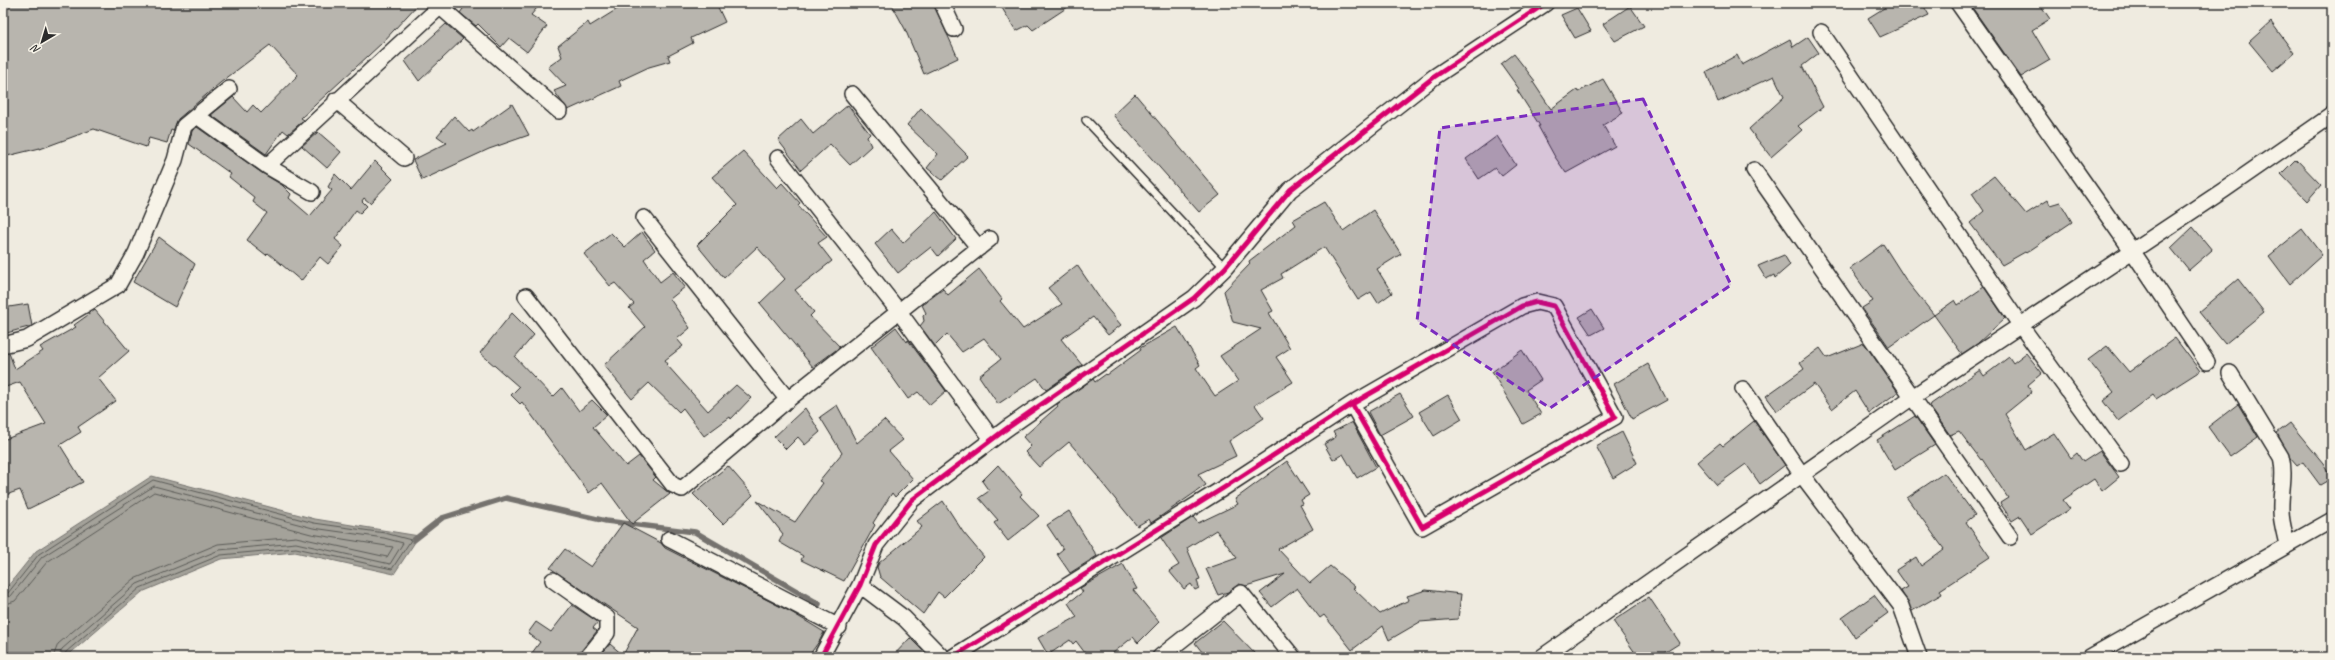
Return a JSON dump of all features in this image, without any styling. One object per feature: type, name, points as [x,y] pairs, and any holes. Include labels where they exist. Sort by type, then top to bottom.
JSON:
[{"type":"street","points":[[942,3],[954,29]]},
{"type":"street","points":[[821,657],[839,627],[860,585],[876,545],[912,500],[992,439],[1194,298],[1225,268],[1290,190],[1434,77],[1546,3]]},
{"type":"street","points":[[1958,3],[2133,252],[2207,362]]},
{"type":"street","points":[[266,166],[440,4],[559,111]]},
{"type":"street","points":[[1821,32],[2021,326],[2121,464]]},
{"type":"street","points":[[3,345],[27,339],[118,285],[136,253],[175,160],[184,126],[229,89]]},
{"type":"street","points":[[526,296],[673,485],[682,489],[788,400],[900,313],[984,244],[852,94]]},
{"type":"street","points":[[336,100],[404,158]]},
{"type":"street","points":[[1542,657],[1912,398],[2133,252],[2316,128],[2332,115]]},
{"type":"street","points":[[196,116],[266,166],[312,192]]},
{"type":"street","points":[[778,158],[900,313],[992,439]]},
{"type":"street","points":[[1754,170],[2010,537]]},
{"type":"street","points":[[644,218],[788,400]]},
{"type":"street","points":[[953,657],[1226,487],[1352,404],[1522,306],[1537,302],[1554,306],[1615,417],[1422,527],[1352,404]]},
{"type":"street","points":[[2230,373],[2281,457],[2284,469],[2281,491],[2281,512],[2287,545]]},
{"type":"street","points":[[1743,389],[1802,475],[1901,606],[1919,657]]},
{"type":"street","points":[[2090,657],[2332,520]]},
{"type":"street","points":[[669,539],[839,627]]},
{"type":"street","points":[[553,580],[607,618],[607,633],[588,657]]},
{"type":"street","points":[[860,585],[904,618],[942,657]]},
{"type":"street","points":[[1160,657],[1241,593],[1293,657]]},
{"type":"lane","points":[[1086,120],[1225,268]]},
{"type":"highlighted area","points":[[1643,99],[1731,285],[1550,408],[1417,321],[1440,128]]},
{"type":"water","points":[[152,476],[315,519],[419,536],[394,574],[295,552],[221,559],[142,592],[66,657],[3,657],[3,592],[36,551]]},
{"type":"building","points":[[3,3],[419,3],[382,43],[301,118],[304,120],[288,134],[283,130],[266,154],[211,115],[233,97],[247,112],[253,105],[261,113],[298,75],[270,45],[220,83],[178,119],[173,131],[171,130],[167,143],[149,138],[146,147],[94,129],[40,149],[3,157]]},
{"type":"building","points":[[467,3],[541,3],[531,15],[547,26],[527,52],[509,38],[501,47],[478,24],[476,26],[460,13]]},
{"type":"building","points":[[627,3],[716,3],[725,22],[691,38],[693,43],[668,56],[670,61],[649,67],[619,81],[621,86],[568,110],[554,91],[566,86],[548,67],[562,57],[558,46],[588,22],[590,26]]},
{"type":"building","points":[[891,3],[933,3],[958,58],[924,74],[905,29]]},
{"type":"building","points":[[999,3],[1074,3],[1033,30],[1028,25],[1016,31]]},
{"type":"building","points":[[1892,3],[1922,3],[1929,15],[1880,37],[1868,18]]},
{"type":"building","points":[[1969,3],[2039,3],[2050,19],[2032,30],[2050,60],[2021,77]]},
{"type":"building","points":[[1630,6],[1644,26],[1615,41],[1603,24]]},
{"type":"building","points":[[1577,8],[1591,31],[1575,38],[1561,15]]},
{"type":"building","points":[[2271,22],[2294,53],[2273,71],[2249,42]]},
{"type":"building","points":[[446,24],[463,39],[419,81],[405,61]]},
{"type":"building","points":[[1808,37],[1819,53],[1802,66],[1823,107],[1798,126],[1802,130],[1771,157],[1749,129],[1784,97],[1774,76],[1718,102],[1706,72],[1737,55],[1742,65],[1790,39],[1793,47]]},
{"type":"building","points":[[1514,54],[1535,81],[1533,82],[1551,109],[1577,90],[1578,92],[1603,79],[1623,113],[1603,125],[1615,146],[1566,173],[1555,157],[1538,126],[1540,126],[1517,90],[1519,89],[1501,64]]},
{"type":"building","points":[[1135,94],[1220,195],[1199,212],[1113,115]]},
{"type":"building","points":[[512,104],[529,135],[489,149],[422,180],[413,160],[447,143],[437,136],[454,116],[469,132],[472,130],[473,132]]},
{"type":"building","points":[[848,105],[870,134],[867,137],[871,146],[850,165],[830,144],[801,170],[778,140],[801,119],[813,134]]},
{"type":"building","points":[[921,108],[968,156],[942,180],[927,168],[938,154],[907,125]]},
{"type":"building","points":[[197,127],[262,173],[282,185],[291,194],[289,198],[310,216],[332,190],[328,187],[335,174],[351,190],[375,161],[393,179],[370,203],[364,198],[362,201],[367,206],[360,213],[356,210],[335,239],[343,246],[328,264],[320,257],[301,281],[268,253],[266,255],[247,240],[267,213],[253,202],[255,198],[229,177],[231,174],[189,144],[192,131]]},
{"type":"building","points":[[318,132],[341,152],[327,168],[302,146]]},
{"type":"building","points":[[1497,136],[1516,165],[1502,176],[1495,168],[1479,179],[1466,159]]},
{"type":"building","points":[[743,151],[777,188],[782,183],[800,203],[798,205],[827,237],[818,243],[832,261],[795,290],[814,312],[810,316],[840,347],[813,367],[760,303],[785,279],[757,247],[724,278],[697,245],[737,205],[712,177]]},
{"type":"building","points":[[2296,159],[2321,185],[2307,201],[2281,174]]},
{"type":"building","points":[[1994,176],[2026,214],[2048,200],[2050,205],[2060,202],[2072,222],[2026,253],[2025,252],[2002,265],[1970,223],[1984,211],[1972,193]]},
{"type":"building","points":[[1324,202],[1343,231],[1373,210],[1401,254],[1377,269],[1392,293],[1378,303],[1371,292],[1358,300],[1324,247],[1281,274],[1283,278],[1261,290],[1273,311],[1269,313],[1290,348],[1276,357],[1293,382],[1255,405],[1264,418],[1229,441],[1236,456],[1198,474],[1206,485],[1151,523],[1149,519],[1137,526],[1098,478],[1099,477],[1069,442],[1039,467],[1025,452],[1031,446],[1023,437],[1058,406],[1057,404],[1093,379],[1095,382],[1106,374],[1107,375],[1141,350],[1140,348],[1177,327],[1200,365],[1196,368],[1215,396],[1238,381],[1220,356],[1261,329],[1233,322],[1224,291],[1250,264],[1249,261],[1296,225],[1293,220]]},
{"type":"building","points":[[936,212],[956,239],[938,256],[931,247],[898,273],[875,244],[891,229],[903,243]]},
{"type":"building","points":[[2193,227],[2212,250],[2189,270],[2171,248]]},
{"type":"building","points":[[2302,229],[2322,255],[2290,284],[2269,256]]},
{"type":"building","points":[[642,232],[655,250],[644,259],[660,282],[673,272],[685,287],[670,299],[690,328],[677,339],[683,346],[665,360],[668,364],[667,365],[708,411],[736,385],[751,398],[731,419],[730,417],[704,436],[683,408],[679,412],[649,383],[632,399],[604,365],[645,327],[629,308],[634,304],[615,283],[610,286],[584,254],[611,233],[625,247]]},
{"type":"building","points":[[159,237],[195,264],[175,307],[133,282]]},
{"type":"building","points":[[1883,244],[1906,280],[1934,315],[1889,347],[1862,308],[1873,301],[1850,268]]},
{"type":"building","points":[[1784,255],[1790,265],[1775,278],[1774,275],[1766,279],[1758,266]]},
{"type":"building","points":[[1077,265],[1105,306],[1121,325],[1108,335],[1093,317],[1061,339],[1082,365],[1046,390],[1037,378],[998,404],[979,376],[1001,359],[984,338],[962,352],[947,334],[935,346],[920,326],[924,321],[923,316],[926,313],[922,305],[943,289],[948,295],[979,269],[1002,299],[1000,301],[1023,329],[1062,304],[1048,288]]},
{"type":"building","points":[[2238,279],[2264,312],[2225,344],[2199,312]]},
{"type":"building","points":[[1984,287],[2005,318],[1977,344],[1962,354],[1934,315],[1955,300],[1958,305]]},
{"type":"building","points":[[28,304],[32,326],[3,334],[3,308]]},
{"type":"building","points":[[1592,309],[1604,328],[1591,335],[1579,317]]},
{"type":"building","points":[[95,310],[129,351],[98,378],[116,401],[78,427],[81,432],[60,445],[83,482],[28,509],[20,490],[3,496],[3,440],[46,424],[20,382],[3,388],[3,354],[9,353],[15,369],[43,351],[40,347],[76,327],[74,325]]},
{"type":"building","points":[[512,313],[534,335],[515,357],[553,397],[562,388],[579,411],[592,400],[607,415],[593,427],[626,466],[639,456],[656,477],[653,480],[670,494],[632,524],[602,483],[589,493],[522,402],[520,404],[511,395],[519,387],[480,353]]},
{"type":"building","points":[[896,327],[907,342],[908,340],[946,391],[930,405],[918,392],[908,399],[871,347]]},
{"type":"building","points":[[2175,338],[2200,371],[2156,399],[2153,395],[2118,421],[2103,401],[2114,392],[2088,360],[2107,346],[2129,372]]},
{"type":"building","points":[[1864,343],[1898,392],[1869,413],[1855,391],[1832,409],[1814,384],[1777,411],[1766,396],[1804,369],[1800,363],[1820,348],[1827,358]]},
{"type":"building","points":[[1522,350],[1541,380],[1526,390],[1541,414],[1523,424],[1492,372]]},
{"type":"building","points":[[2026,353],[2042,373],[2028,385],[2032,392],[2005,414],[2026,450],[2054,433],[2071,458],[2077,453],[2083,462],[2100,451],[2119,477],[2102,491],[2094,479],[2063,500],[2070,509],[2032,534],[2020,516],[2012,521],[2000,503],[2008,498],[1982,459],[1981,460],[1959,431],[1950,435],[1930,407],[1931,404],[1980,370],[1984,376],[2009,357],[2013,363]]},
{"type":"building","points":[[1648,364],[1667,400],[1632,419],[1614,384]]},
{"type":"building","points":[[1400,394],[1414,416],[1380,435],[1368,412]]},
{"type":"building","points":[[1448,395],[1462,419],[1434,436],[1419,412]]},
{"type":"building","points":[[2238,404],[2258,437],[2230,457],[2208,427]]},
{"type":"building","points":[[837,405],[857,443],[884,420],[903,440],[889,451],[913,479],[895,497],[892,493],[873,523],[875,525],[844,581],[801,560],[803,556],[779,542],[783,534],[757,501],[795,522],[823,483],[819,481],[842,453],[820,417]]},
{"type":"building","points":[[805,408],[820,432],[805,445],[798,437],[786,449],[774,437]]},
{"type":"building","points":[[1915,416],[1935,445],[1895,470],[1877,440]]},
{"type":"building","points":[[1754,421],[1785,465],[1760,484],[1746,464],[1717,485],[1697,462],[1720,443],[1723,446]]},
{"type":"building","points":[[1352,422],[1376,467],[1357,478],[1343,454],[1333,460],[1324,444],[1336,437],[1333,432]]},
{"type":"building","points":[[2290,423],[2323,463],[2332,478],[2320,485],[2303,462],[2297,466],[2290,458],[2277,433]]},
{"type":"building","points":[[1622,432],[1637,463],[1613,478],[1596,446]]},
{"type":"building","points":[[1287,461],[1309,495],[1301,500],[1303,504],[1300,505],[1313,529],[1278,549],[1310,583],[1330,566],[1355,587],[1353,588],[1380,614],[1409,600],[1407,596],[1426,590],[1461,594],[1458,619],[1420,622],[1389,640],[1383,626],[1352,650],[1324,615],[1320,618],[1297,588],[1272,607],[1260,593],[1285,574],[1246,586],[1239,584],[1228,592],[1218,595],[1206,569],[1237,558],[1216,530],[1187,548],[1200,579],[1197,580],[1199,588],[1195,590],[1191,584],[1184,589],[1169,571],[1179,565],[1161,538],[1193,517],[1198,523],[1238,504],[1235,499]]},
{"type":"building","points":[[998,465],[1022,494],[1020,496],[1039,516],[1008,541],[994,523],[998,520],[979,498],[989,491],[982,481]]},
{"type":"building","points":[[728,466],[753,495],[723,524],[693,494]]},
{"type":"building","points":[[1944,473],[1975,515],[1966,522],[1990,557],[1940,590],[1942,594],[1912,611],[1901,591],[1908,587],[1896,570],[1916,557],[1921,566],[1944,549],[1907,498]]},
{"type":"building","points":[[943,501],[963,532],[984,557],[944,597],[938,592],[923,614],[880,577],[877,567],[879,563],[922,527],[917,521]]},
{"type":"building","points":[[1069,511],[1097,556],[1070,573],[1057,554],[1063,549],[1047,525]]},
{"type":"building","points":[[623,523],[661,543],[665,548],[791,612],[824,632],[820,640],[808,657],[599,657],[610,644],[623,655],[638,627],[550,568],[565,549],[591,567]]},
{"type":"building","points":[[1123,564],[1137,589],[1133,590],[1159,622],[1138,643],[1133,637],[1108,657],[1088,657],[1076,641],[1073,644],[1070,640],[1048,655],[1038,638],[1077,617],[1068,603],[1083,592],[1080,588]]},
{"type":"building","points":[[1874,595],[1888,613],[1855,637],[1842,618]]},
{"type":"building","points":[[1649,597],[1680,643],[1658,657],[1638,657],[1613,621]]},
{"type":"building","points":[[572,605],[598,622],[593,628],[597,631],[581,651],[579,657],[529,657],[540,642],[528,633],[536,622],[551,632]]},
{"type":"building","points":[[1223,621],[1258,657],[1206,657],[1195,643]]},
{"type":"building","points":[[910,638],[929,657],[892,657]]},
{"type":"waterway","points":[[414,540],[442,518],[506,498],[606,521],[695,532],[819,604]]},
{"type":"cycle path","points":[[821,657],[860,585],[876,545],[912,500],[1006,429],[1194,298],[1225,268],[1290,190],[1434,77],[1546,3]]},
{"type":"cycle path","points":[[953,657],[1225,487],[1352,404],[1522,306],[1537,302],[1554,306],[1615,417],[1422,527],[1352,404]]}]
